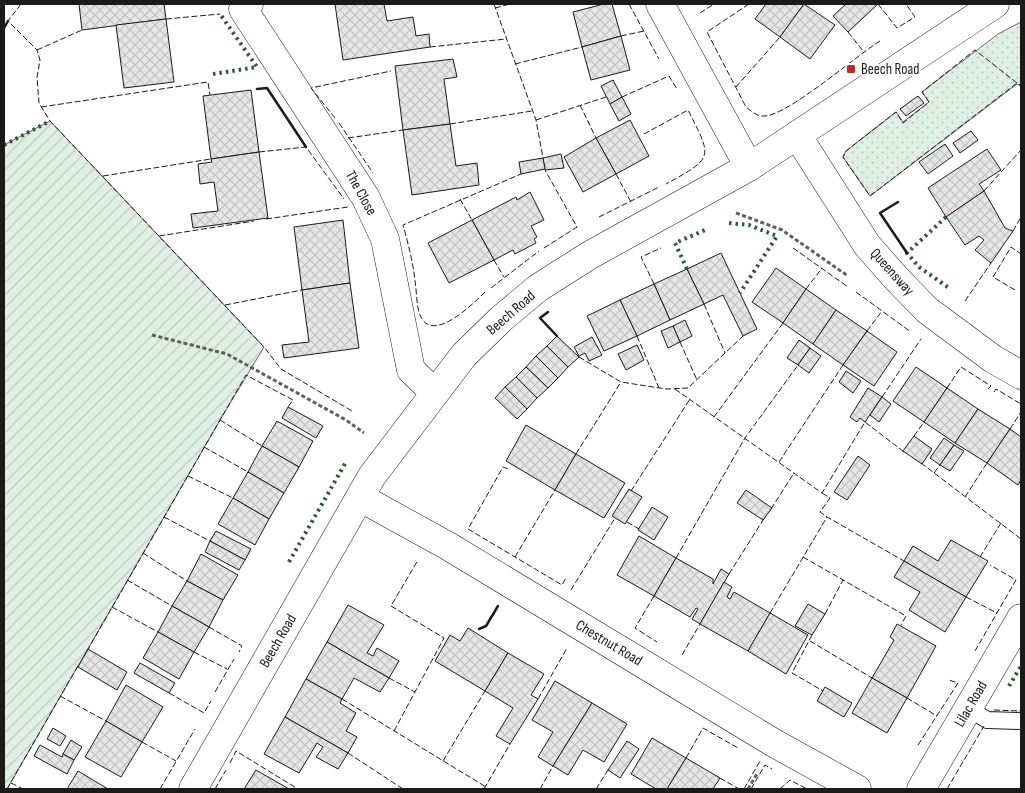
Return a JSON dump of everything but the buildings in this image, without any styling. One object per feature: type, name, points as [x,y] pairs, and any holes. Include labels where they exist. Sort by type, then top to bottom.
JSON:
[{"type":"street","points":[[660,4],[749,167]]},
{"type":"street","name":"Beech Road","points":[[194,789],[389,451],[470,349],[501,319],[538,288],[590,255],[749,167],[995,4]]},
{"type":"street","name":"The Close","points":[[243,6],[366,198],[386,239],[411,370],[434,392]]},
{"type":"street","name":"Queensway","points":[[797,135],[867,245],[895,277],[927,310],[994,359],[1021,375]]},
{"type":"street","name":"Chestnut Road","points":[[361,498],[448,546],[774,743],[857,789]]},
{"type":"street","name":"Lilac Road","points":[[921,789],[1021,618]]},
{"type":"lane","points":[[968,708],[987,720],[1021,720]]},
{"type":"path","points":[[712,189],[728,210],[782,230],[862,286],[895,277]]},
{"type":"path","points":[[152,335],[227,354],[346,420],[389,451]]},
{"type":"green space","points":[[1021,22],[1021,86],[1017,84],[870,196],[843,157],[846,151],[896,112],[903,122],[929,102],[922,92],[998,34]]},
{"type":"green space","points":[[50,121],[264,347],[7,789],[4,789],[4,145]]},
{"type":"hedge","points":[[213,74],[257,67],[220,14]]},
{"type":"hedge","points":[[4,145],[50,121]]},
{"type":"hedge","points":[[946,217],[907,253],[919,267],[949,288]]},
{"type":"hedge","points":[[729,223],[749,225],[777,236],[740,293]]},
{"type":"hedge","points":[[687,269],[675,243],[705,230]]},
{"type":"hedge","points":[[289,562],[346,462]]},
{"type":"hedge","points":[[1009,686],[1021,666]]},
{"type":"fence","points":[[21,4],[8,21],[37,50],[40,60],[37,77],[39,103],[50,121],[264,347],[281,369],[352,411]]},
{"type":"fence","points":[[494,4],[536,120],[543,158]]},
{"type":"fence","points":[[495,8],[510,4]]},
{"type":"fence","points":[[629,4],[659,59]]},
{"type":"fence","points":[[700,13],[714,4]]},
{"type":"fence","points":[[749,4],[707,32],[746,107],[758,115],[773,114],[804,97],[880,41]]},
{"type":"fence","points":[[878,4],[897,28],[915,17],[906,4]]},
{"type":"fence","points":[[166,19],[220,14]]},
{"type":"fence","points":[[37,50],[82,30]]},
{"type":"fence","points":[[621,36],[644,31]]},
{"type":"fence","points":[[848,32],[863,51]]},
{"type":"fence","points":[[736,87],[780,37]]},
{"type":"fence","points":[[430,47],[506,39]]},
{"type":"fence","points":[[515,64],[582,47]]},
{"type":"fence","points":[[1017,83],[975,50],[922,92],[929,102],[903,123],[896,112],[846,151],[843,157],[870,196],[1017,83],[1021,86]]},
{"type":"fence","points":[[335,118],[311,88],[391,71]]},
{"type":"fence","points":[[622,97],[669,76],[677,89]]},
{"type":"fence","points":[[41,107],[208,82],[210,95]]},
{"type":"fence","points":[[536,120],[606,97]]},
{"type":"fence","points":[[580,105],[596,138]]},
{"type":"fence","points":[[644,134],[688,110],[702,138],[705,147],[701,161],[666,184]]},
{"type":"fence","points":[[450,124],[532,111]]},
{"type":"fence","points":[[339,123],[373,173]]},
{"type":"fence","points":[[348,138],[403,130]]},
{"type":"fence","points":[[259,152],[306,147],[344,199]]},
{"type":"fence","points":[[984,191],[1021,150]]},
{"type":"fence","points":[[103,176],[211,159]]},
{"type":"fence","points":[[544,248],[577,227],[545,170]]},
{"type":"fence","points":[[485,292],[455,318],[436,326],[428,325],[422,319],[419,311],[413,267],[403,225],[521,174]]},
{"type":"fence","points":[[616,174],[631,202]]},
{"type":"fence","points":[[599,217],[659,187]]},
{"type":"fence","points":[[460,199],[472,220]]},
{"type":"fence","points":[[266,219],[348,207]]},
{"type":"fence","points":[[1013,231],[1021,217]]},
{"type":"fence","points":[[159,236],[254,221]]},
{"type":"fence","points":[[1015,290],[993,277],[1011,247],[1021,254]]},
{"type":"fence","points":[[654,284],[641,257],[661,248]]},
{"type":"fence","points":[[793,248],[848,287]]},
{"type":"fence","points":[[491,288],[539,251]]},
{"type":"fence","points":[[494,260],[504,277]]},
{"type":"fence","points":[[965,301],[991,263]]},
{"type":"fence","points":[[806,289],[822,268]]},
{"type":"fence","points":[[225,305],[302,290]]},
{"type":"fence","points":[[856,292],[911,332]]},
{"type":"fence","points":[[704,304],[725,353]]},
{"type":"fence","points":[[867,331],[882,311]]},
{"type":"fence","points":[[714,417],[783,323]]},
{"type":"fence","points":[[637,336],[659,388]]},
{"type":"fence","points":[[579,357],[621,382],[666,389],[688,388],[743,336]]},
{"type":"fence","points":[[882,397],[921,339]]},
{"type":"fence","points":[[680,342],[697,380]]},
{"type":"fence","points":[[676,558],[745,438],[798,365]]},
{"type":"fence","points":[[779,462],[843,365]]},
{"type":"fence","points":[[947,388],[961,367],[991,386],[988,389]]},
{"type":"fence","points":[[87,651],[246,375],[293,400],[288,407]]},
{"type":"fence","points":[[576,454],[621,382]]},
{"type":"fence","points":[[675,389],[822,493],[865,422],[904,452]]},
{"type":"fence","points":[[994,392],[996,389],[1021,404]]},
{"type":"fence","points":[[631,491],[690,399]]},
{"type":"fence","points":[[1010,429],[1021,412]]},
{"type":"fence","points":[[220,420],[262,446]]},
{"type":"fence","points":[[914,436],[924,422]]},
{"type":"fence","points":[[204,447],[248,472]]},
{"type":"fence","points":[[921,463],[1021,539]]},
{"type":"fence","points":[[965,497],[987,463]]},
{"type":"fence","points":[[934,473],[940,465]]},
{"type":"fence","points":[[508,469],[503,467],[468,529],[562,585],[566,578]]},
{"type":"fence","points":[[771,509],[794,473]]},
{"type":"fence","points":[[188,476],[233,498]]},
{"type":"fence","points":[[515,557],[555,490]]},
{"type":"fence","points":[[822,493],[830,498],[820,512],[827,517]]},
{"type":"fence","points":[[164,517],[210,541]]},
{"type":"fence","points":[[729,574],[765,517]]},
{"type":"fence","points":[[770,613],[827,517],[904,561]]},
{"type":"fence","points":[[571,590],[615,518]]},
{"type":"fence","points":[[627,522],[639,529]]},
{"type":"fence","points":[[980,557],[1001,523]]},
{"type":"fence","points":[[143,553],[187,581]]},
{"type":"fence","points":[[803,557],[906,616],[901,625]]},
{"type":"fence","points":[[394,731],[444,638],[391,606],[418,560]]},
{"type":"fence","points":[[975,651],[1016,580],[990,565]]},
{"type":"fence","points":[[127,580],[172,606]]},
{"type":"fence","points":[[825,614],[843,580]]},
{"type":"fence","points":[[654,596],[635,628],[657,642]]},
{"type":"fence","points":[[966,597],[997,613]]},
{"type":"fence","points":[[112,607],[158,632]]},
{"type":"fence","points":[[682,655],[700,624]]},
{"type":"fence","points":[[209,627],[242,646],[239,652]]},
{"type":"fence","points":[[812,635],[792,673],[823,691]]},
{"type":"fence","points":[[810,641],[872,678]]},
{"type":"fence","points":[[538,699],[567,648]]},
{"type":"fence","points":[[194,652],[227,669]]},
{"type":"fence","points":[[215,692],[234,659]]},
{"type":"fence","points":[[7,789],[79,664]]},
{"type":"fence","points":[[389,678],[415,692]]},
{"type":"fence","points":[[918,745],[958,683],[949,680]]},
{"type":"fence","points":[[443,761],[485,691]]},
{"type":"fence","points":[[169,693],[204,713],[211,701]]},
{"type":"fence","points":[[60,696],[106,721]]},
{"type":"fence","points":[[907,698],[937,716]]},
{"type":"fence","points":[[342,699],[486,787]]},
{"type":"fence","points":[[994,710],[1021,711]]},
{"type":"fence","points":[[947,789],[984,726]]},
{"type":"fence","points":[[686,758],[703,728],[738,748]]},
{"type":"fence","points":[[160,789],[195,729]]},
{"type":"fence","points":[[142,742],[176,761]]},
{"type":"fence","points":[[484,789],[510,744]]},
{"type":"fence","points":[[230,763],[236,751],[298,789]]},
{"type":"fence","points":[[348,753],[403,789]]},
{"type":"fence","points":[[744,789],[760,761]]},
{"type":"fence","points":[[751,789],[765,765],[772,769]]},
{"type":"fence","points":[[540,789],[553,766]]},
{"type":"fence","points":[[215,789],[226,770]]},
{"type":"fence","points":[[596,789],[608,770]]},
{"type":"fence","points":[[720,778],[739,789]]},
{"type":"fence","points":[[780,789],[790,780],[807,789]]},
{"type":"fence","points":[[11,783],[23,789]]},
{"type":"wall","points":[[4,28],[8,21]]},
{"type":"wall","points":[[257,89],[267,88],[306,147]]},
{"type":"wall","points":[[898,202],[880,213],[907,253]]},
{"type":"wall","points":[[548,312],[540,318],[557,336]]},
{"type":"wall","points":[[479,629],[486,626],[498,606]]},
{"type":"place","name":"Beech Road","points":[[851,69]]}]
